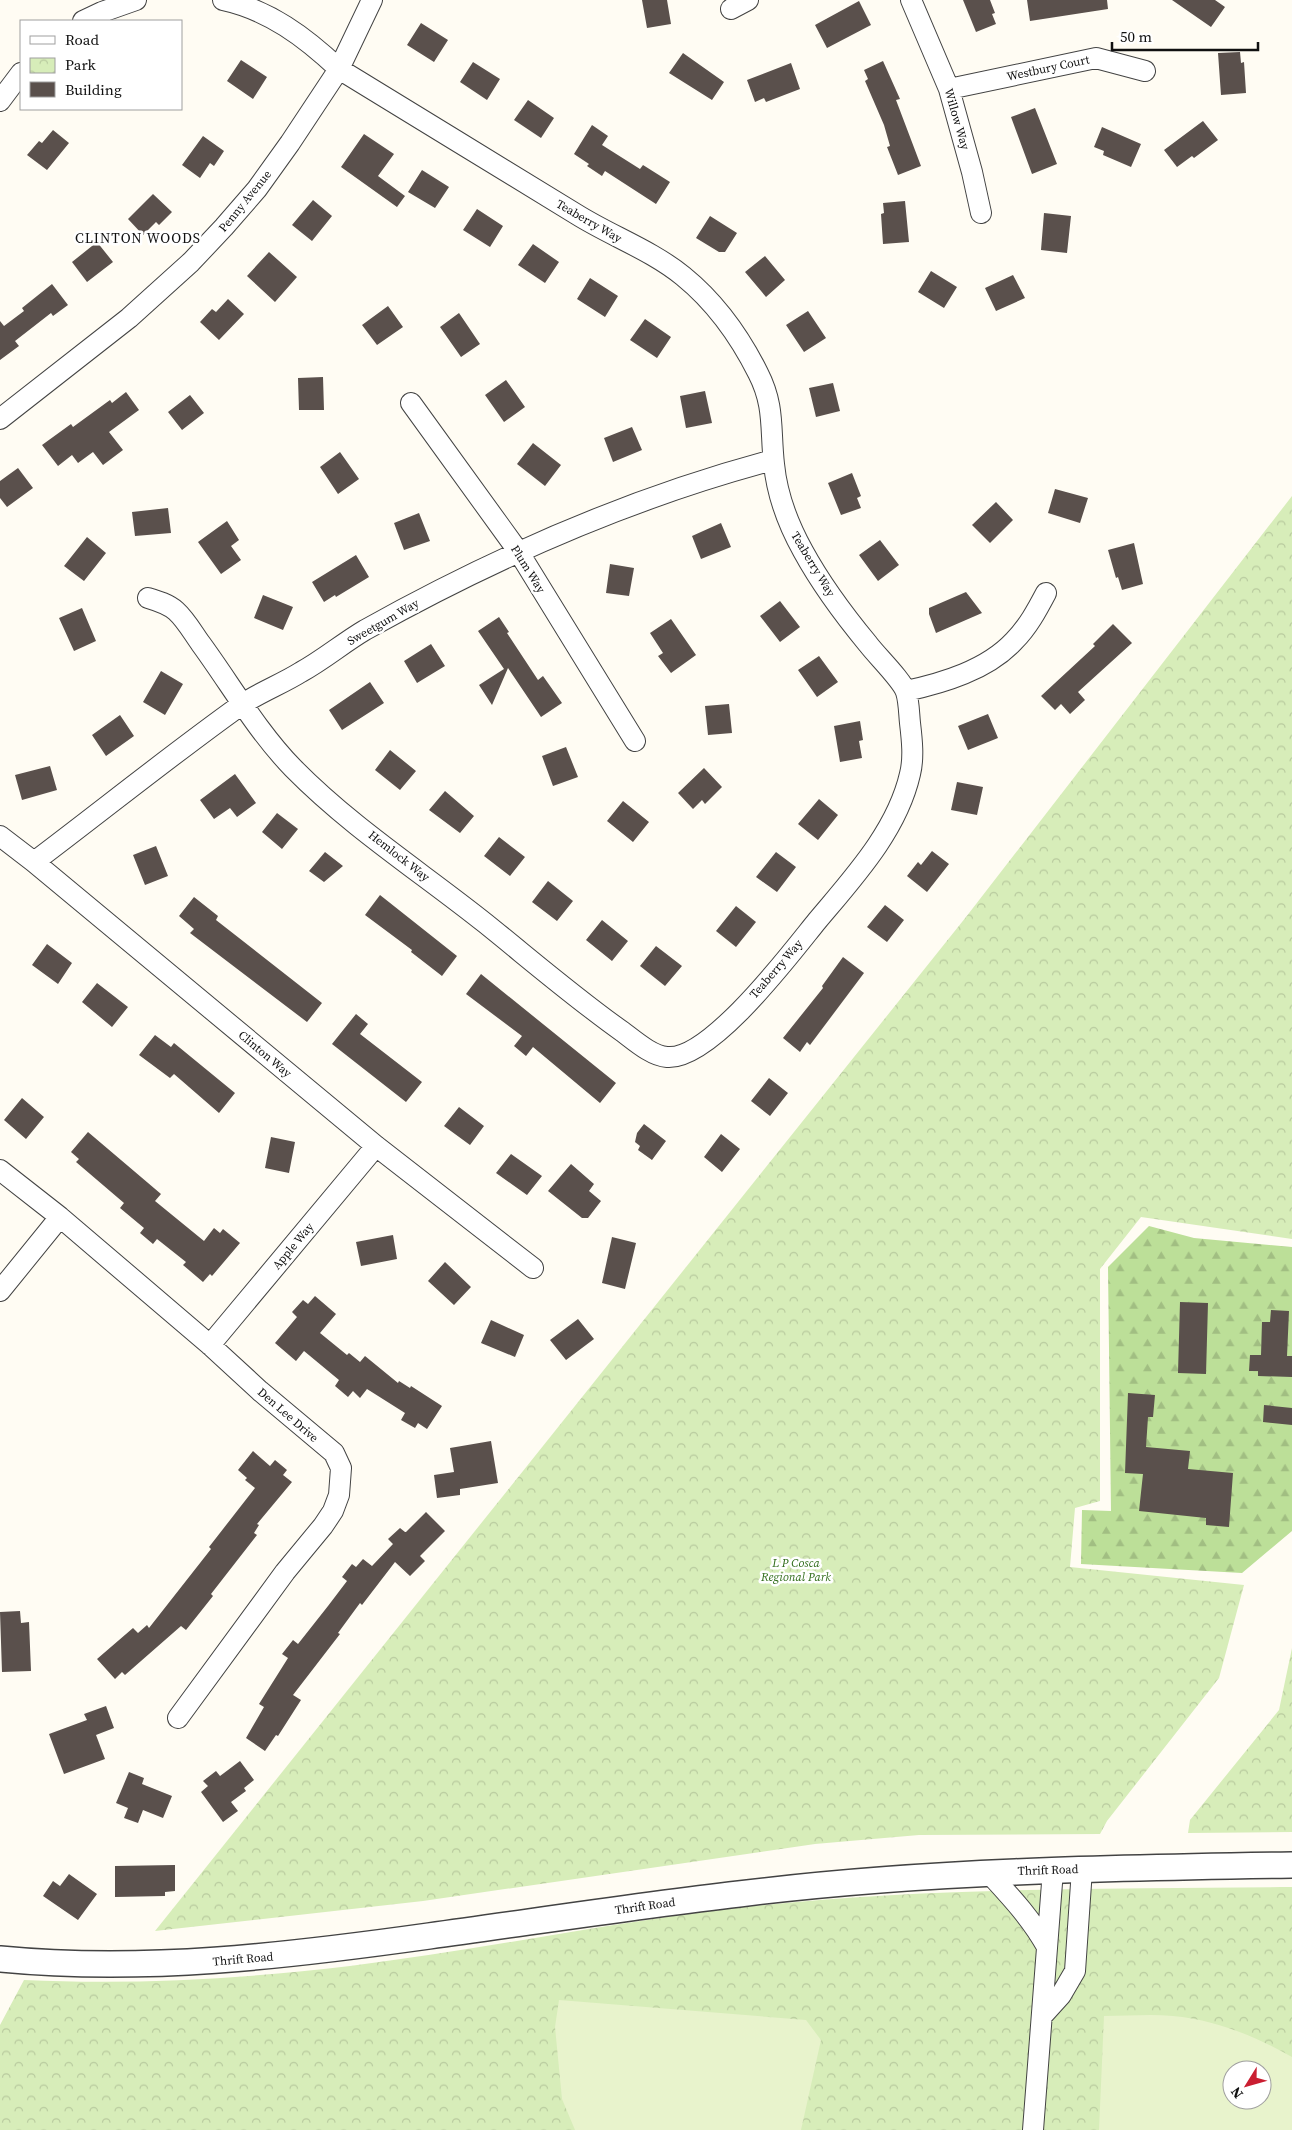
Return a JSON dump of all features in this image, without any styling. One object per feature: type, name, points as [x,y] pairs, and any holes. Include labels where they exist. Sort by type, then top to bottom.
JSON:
[{"type":"street","points":[[85,20],[136,0]]},
{"type":"street","name":"Teaberry Way","points":[[223,0],[242,4],[292,30],[339,69],[583,219],[658,259],[682,275],[722,316],[743,346],[761,378],[772,411],[774,460],[778,488],[786,516],[808,559],[863,638],[906,691],[913,750],[911,773],[890,823],[871,854],[786,959],[737,1013],[713,1036],[694,1048]]},
{"type":"street","name":"Penny Avenue","points":[[0,419],[129,318],[191,262],[257,189],[339,69],[372,0]]},
{"type":"street","name":"Willow Way","points":[[911,0],[949,89],[972,172],[981,213]]},
{"type":"street","name":"Westbury Court","points":[[949,89],[1096,58],[1146,71]]},
{"type":"street","points":[[0,101],[20,74]]},
{"type":"street","name":"Plum Way","points":[[411,403],[518,551],[635,741]]},
{"type":"street","name":"Sweetgum Way","points":[[34,862],[243,703],[303,672],[363,632],[438,591],[518,551],[654,497],[719,474],[774,460]]},
{"type":"street","points":[[906,691],[933,685],[968,672],[992,659],[1014,642],[1030,622],[1046,593]]},
{"type":"street","name":"Hemlock Way","points":[[148,598],[162,602],[176,611],[219,667],[266,736],[293,767],[331,802],[600,1016],[641,1046],[666,1057],[680,1055],[694,1048]]},
{"type":"street","name":"Clinton Way","points":[[0,836],[34,862],[376,1146],[533,1268]]},
{"type":"street","name":"Apple Way","points":[[210,1345],[376,1146]]},
{"type":"street","name":"Den Lee Drive","points":[[0,1170],[60,1218],[210,1345],[334,1453],[341,1468],[339,1495],[333,1511],[323,1526],[284,1572],[178,1718]]},
{"type":"street","points":[[0,1291],[60,1218]]},
{"type":"street","name":"Thrift Road","points":[[0,1960],[118,1965],[258,1958],[737,1894],[879,1879],[988,1872],[1292,1865]]},
{"type":"street","points":[[1042,2016],[1061,1995],[1075,1971],[1082,1869]]},
{"type":"street","points":[[1032,2130],[1053,1870]]},
{"type":"street","points":[[988,1872],[1022,1908],[1036,1926],[1047,1947]]},
{"type":"green space","name":"L P Cosca Regional Park","points":[[1292,496],[1292,1239],[1141,1217],[1100,1269],[1100,1501],[1075,1508],[1070,1567],[1244,1585],[1219,1678],[1107,1821],[1100,1834],[919,1835],[815,1844],[423,1901],[155,1931],[966,917]]},
{"type":"green space","points":[[1149,1226],[1194,1238],[1292,1247],[1292,1531],[1242,1573],[1081,1564],[1082,1510],[1111,1511],[1108,1267]]},
{"type":"green space","points":[[1292,1648],[1292,1832],[1188,1833],[1190,1820],[1279,1710]]},
{"type":"green space","points":[[1292,1887],[1292,2130],[0,2130],[0,2025],[24,1980],[106,1982],[187,1980],[309,1971],[398,1960],[639,1921],[736,1908],[875,1896],[1083,1889]]},
{"type":"green space","points":[[559,2000],[806,2020],[821,2040],[801,2130],[575,2130],[562,2099],[555,2027]]},
{"type":"green space","points":[[1165,2015],[1205,2021],[1235,2030],[1264,2042],[1292,2057],[1292,2130],[1099,2130],[1104,2016]]},
{"type":"building","points":[[642,0],[667,0],[671,24],[647,28]]},
{"type":"building","points":[[963,0],[990,0],[995,13],[992,14],[996,24],[976,32]]},
{"type":"building","points":[[1027,0],[1107,0],[1108,9],[1030,21]]},
{"type":"building","points":[[1172,0],[1215,0],[1225,7],[1211,27]]},
{"type":"building","points":[[859,1],[871,25],[827,48],[815,25]]},
{"type":"building","points":[[421,23],[448,40],[434,62],[407,45]]},
{"type":"building","points":[[1240,52],[1241,63],[1244,62],[1246,93],[1221,95],[1218,53]]},
{"type":"building","points":[[683,53],[724,82],[712,100],[669,73]]},
{"type":"building","points":[[241,60],[267,77],[253,99],[227,81]]},
{"type":"building","points":[[883,61],[900,99],[896,100],[921,166],[898,175],[887,147],[890,146],[884,125],[865,81],[868,79],[864,70]]},
{"type":"building","points":[[473,62],[500,79],[487,100],[460,82]]},
{"type":"building","points":[[791,63],[800,89],[766,102],[764,98],[755,102],[747,80]]},
{"type":"building","points":[[528,100],[554,118],[541,138],[514,120]]},
{"type":"building","points":[[1035,108],[1057,164],[1032,174],[1011,117]]},
{"type":"building","points":[[1203,121],[1218,140],[1194,158],[1192,156],[1177,167],[1164,150]]},
{"type":"building","points":[[592,125],[608,136],[602,145],[640,169],[643,165],[670,182],[656,204],[605,171],[602,176],[574,154]]},
{"type":"building","points":[[1102,127],[1141,144],[1131,167],[1103,155],[1104,151],[1094,147]]},
{"type":"building","points":[[53,130],[69,143],[47,170],[27,155],[39,141],[42,143]]},
{"type":"building","points":[[364,134],[394,154],[378,176],[405,196],[397,207],[341,167]]},
{"type":"building","points":[[203,136],[224,151],[214,166],[210,163],[200,178],[182,165]]},
{"type":"building","points":[[422,170],[449,187],[435,208],[408,192]]},
{"type":"building","points":[[153,194],[172,212],[159,225],[156,222],[143,235],[128,219]]},
{"type":"building","points":[[313,200],[332,216],[312,241],[292,225]]},
{"type":"building","points":[[905,201],[909,242],[883,244],[881,214],[884,213],[883,203]]},
{"type":"building","points":[[477,209],[503,226],[490,247],[463,230]]},
{"type":"building","points":[[1044,213],[1071,216],[1067,253],[1041,250]]},
{"type":"building","points":[[710,216],[737,233],[725,252],[719,252],[696,238]]},
{"type":"building","points":[[97,242],[113,262],[87,282],[72,262]]},
{"type":"building","points":[[533,244],[559,262],[545,283],[518,265]]},
{"type":"building","points":[[269,252],[297,277],[275,302],[247,276]]},
{"type":"building","points":[[765,256],[785,280],[766,297],[745,272]]},
{"type":"building","points":[[931,271],[957,287],[944,308],[918,292]]},
{"type":"building","points":[[1013,275],[1025,298],[996,311],[985,288]]},
{"type":"building","points":[[590,278],[618,296],[605,317],[577,299]]},
{"type":"building","points":[[52,284],[68,305],[53,316],[51,313],[15,341],[19,346],[0,360],[0,321],[4,326],[24,311],[22,308]]},
{"type":"building","points":[[228,299],[244,314],[219,340],[200,322],[212,309],[216,312]]},
{"type":"building","points":[[388,306],[403,327],[377,345],[362,325]]},
{"type":"building","points":[[808,311],[826,338],[804,352],[786,325]]},
{"type":"building","points":[[459,313],[480,344],[461,357],[440,327]]},
{"type":"building","points":[[645,319],[671,337],[657,358],[630,340]]},
{"type":"building","points":[[323,377],[324,410],[299,410],[298,378]]},
{"type":"building","points":[[506,380],[525,407],[504,422],[485,395]]},
{"type":"building","points":[[833,383],[840,411],[816,417],[809,388]]},
{"type":"building","points":[[705,391],[712,423],[686,428],[680,396]]},
{"type":"building","points":[[126,392],[139,410],[109,432],[123,450],[103,465],[93,452],[78,463],[72,455],[58,466],[42,445],[71,424],[73,427],[110,400],[112,403]]},
{"type":"building","points":[[190,395],[204,413],[182,430],[168,412]]},
{"type":"building","points":[[632,427],[642,450],[613,462],[604,438]]},
{"type":"building","points":[[533,443],[561,465],[545,486],[517,464]]},
{"type":"building","points":[[340,452],[359,479],[338,494],[320,467]]},
{"type":"building","points":[[18,468],[33,488],[7,507],[0,498],[0,481]]},
{"type":"building","points":[[852,473],[861,496],[857,498],[861,508],[841,515],[828,483]]},
{"type":"building","points":[[1055,489],[1088,498],[1080,523],[1048,513]]},
{"type":"building","points":[[996,502],[1013,520],[990,543],[972,525]]},
{"type":"building","points":[[168,508],[171,533],[135,536],[132,512]]},
{"type":"building","points":[[419,513],[430,541],[404,550],[394,523]]},
{"type":"building","points":[[227,521],[239,540],[231,546],[241,560],[221,574],[198,542]]},
{"type":"building","points":[[721,523],[731,547],[701,559],[692,536]]},
{"type":"building","points":[[87,537],[106,553],[84,581],[64,566]]},
{"type":"building","points":[[880,540],[899,565],[878,581],[859,555]]},
{"type":"building","points":[[1134,543],[1143,584],[1122,590],[1118,577],[1116,578],[1108,550]]},
{"type":"building","points":[[356,555],[369,577],[324,602],[312,582]]},
{"type":"building","points":[[610,564],[634,568],[629,596],[606,593]]},
{"type":"building","points":[[966,592],[982,613],[936,633],[929,614],[929,608]]},
{"type":"building","points":[[263,595],[293,607],[283,630],[254,618]]},
{"type":"building","points":[[780,601],[800,627],[780,642],[760,616]]},
{"type":"building","points":[[82,608],[96,641],[74,651],[59,618]]},
{"type":"building","points":[[499,617],[509,632],[507,633],[538,680],[543,676],[562,703],[541,717],[508,668],[492,705],[479,685],[504,669],[478,631]]},
{"type":"building","points":[[671,619],[696,655],[671,673],[658,656],[663,653],[650,633]]},
{"type":"building","points":[[1113,624],[1132,643],[1078,692],[1085,700],[1070,714],[1061,704],[1055,710],[1041,696],[1095,646],[1093,644]]},
{"type":"building","points":[[431,644],[445,666],[417,683],[404,661]]},
{"type":"building","points":[[819,656],[838,682],[817,697],[798,670]]},
{"type":"building","points":[[161,671],[183,684],[165,715],[143,702]]},
{"type":"building","points":[[370,682],[384,703],[342,730],[329,710]]},
{"type":"building","points":[[729,704],[732,733],[708,735],[705,706]]},
{"type":"building","points":[[988,714],[998,738],[968,750],[958,726]]},
{"type":"building","points":[[120,715],[134,736],[106,756],[92,735]]},
{"type":"building","points":[[860,721],[863,740],[859,741],[862,758],[840,762],[834,726]]},
{"type":"building","points":[[566,747],[578,777],[553,786],[542,756]]},
{"type":"building","points":[[390,750],[416,771],[400,790],[375,770]]},
{"type":"building","points":[[50,766],[57,790],[22,800],[15,775]]},
{"type":"building","points":[[704,768],[722,787],[705,804],[702,800],[693,809],[678,793]]},
{"type":"building","points":[[235,774],[256,803],[237,817],[230,808],[214,819],[200,800]]},
{"type":"building","points":[[957,782],[983,787],[977,815],[951,810]]},
{"type":"building","points":[[445,791],[474,816],[460,833],[429,810]]},
{"type":"building","points":[[819,799],[838,815],[818,840],[798,824]]},
{"type":"building","points":[[623,801],[649,822],[633,842],[607,821]]},
{"type":"building","points":[[277,813],[298,829],[282,849],[262,832]]},
{"type":"building","points":[[499,837],[525,857],[510,876],[484,856]]},
{"type":"building","points":[[156,846],[168,876],[145,885],[133,855]]},
{"type":"building","points":[[932,851],[949,864],[927,892],[907,876],[918,862],[921,865]]},
{"type":"building","points":[[325,852],[343,866],[324,882],[309,871]]},
{"type":"building","points":[[776,852],[796,867],[777,892],[756,877]]},
{"type":"building","points":[[548,881],[573,901],[557,921],[532,902]]},
{"type":"building","points":[[380,895],[457,956],[442,976],[411,952],[412,950],[365,915]]},
{"type":"building","points":[[194,897],[218,916],[216,920],[322,1003],[307,1022],[190,933],[194,929],[179,916]]},
{"type":"building","points":[[885,905],[904,920],[887,942],[867,927]]},
{"type":"building","points":[[736,906],[756,922],[736,947],[716,931]]},
{"type":"building","points":[[602,920],[628,941],[612,961],[586,940]]},
{"type":"building","points":[[47,944],[72,963],[58,984],[32,965]]},
{"type":"building","points":[[656,946],[682,966],[665,986],[640,966]]},
{"type":"building","points":[[843,957],[864,973],[810,1045],[807,1042],[800,1052],[783,1038],[823,988],[822,986]]},
{"type":"building","points":[[481,974],[616,1083],[600,1103],[533,1047],[526,1056],[514,1046],[522,1036],[466,994]]},
{"type":"building","points":[[97,983],[128,1007],[112,1027],[82,1002]]},
{"type":"building","points":[[356,1014],[368,1024],[360,1034],[422,1082],[406,1102],[332,1044]]},
{"type":"building","points":[[155,1035],[171,1047],[174,1043],[235,1093],[219,1113],[174,1074],[170,1078],[139,1055]]},
{"type":"building","points":[[769,1078],[788,1093],[770,1116],[751,1101]]},
{"type":"building","points":[[22,1098],[44,1117],[26,1139],[4,1120]]},
{"type":"building","points":[[459,1107],[484,1126],[470,1145],[444,1126]]},
{"type":"building","points":[[644,1124],[666,1141],[652,1160],[638,1150],[640,1146],[635,1142],[637,1133]]},
{"type":"building","points":[[88,1132],[161,1194],[155,1201],[204,1241],[214,1228],[220,1233],[223,1229],[240,1243],[212,1276],[210,1274],[203,1282],[183,1265],[186,1262],[157,1239],[153,1244],[140,1233],[144,1228],[120,1208],[124,1203],[76,1162],[79,1159],[71,1152]]},
{"type":"building","points":[[721,1134],[740,1149],[722,1172],[704,1157]]},
{"type":"building","points":[[271,1137],[295,1142],[289,1173],[265,1168]]},
{"type":"building","points":[[511,1154],[542,1176],[527,1195],[496,1173]]},
{"type":"building","points":[[571,1164],[594,1184],[589,1191],[601,1201],[588,1218],[582,1218],[548,1191]]},
{"type":"building","points":[[393,1235],[397,1259],[361,1266],[356,1242]]},
{"type":"building","points":[[612,1237],[636,1243],[625,1289],[602,1283]]},
{"type":"building","points":[[445,1262],[471,1287],[454,1305],[428,1281]]},
{"type":"building","points":[[315,1296],[336,1314],[320,1333],[347,1355],[349,1353],[360,1362],[365,1356],[398,1383],[399,1381],[410,1388],[411,1386],[442,1406],[427,1429],[418,1423],[415,1428],[401,1420],[405,1413],[367,1389],[360,1398],[353,1391],[348,1397],[335,1386],[339,1380],[304,1351],[296,1361],[275,1343],[297,1317],[292,1312],[303,1300],[308,1304]]},
{"type":"building","points":[[1180,1302],[1208,1303],[1206,1374],[1178,1373]]},
{"type":"building","points":[[1271,1310],[1289,1311],[1287,1356],[1292,1356],[1292,1377],[1258,1376],[1258,1371],[1249,1371],[1250,1355],[1261,1355],[1262,1322],[1270,1322]]},
{"type":"building","points":[[578,1319],[594,1339],[566,1360],[550,1340]]},
{"type":"building","points":[[491,1320],[524,1335],[515,1357],[481,1343]]},
{"type":"building","points":[[1128,1393],[1155,1395],[1153,1417],[1148,1417],[1146,1447],[1190,1451],[1188,1469],[1233,1473],[1229,1527],[1206,1525],[1206,1518],[1139,1511],[1143,1474],[1125,1473]]},
{"type":"building","points":[[1264,1405],[1292,1408],[1292,1425],[1263,1422]]},
{"type":"building","points":[[491,1441],[498,1483],[460,1489],[460,1495],[437,1498],[434,1475],[454,1472],[450,1448]]},
{"type":"building","points":[[253,1451],[270,1466],[275,1460],[287,1470],[283,1475],[292,1482],[257,1524],[259,1525],[254,1533],[257,1535],[211,1594],[213,1596],[186,1630],[181,1626],[125,1675],[122,1672],[115,1679],[97,1659],[133,1628],[138,1633],[147,1625],[149,1628],[211,1549],[209,1547],[255,1488],[245,1480],[247,1478],[238,1470]]},
{"type":"building","points":[[426,1512],[445,1531],[420,1556],[425,1561],[410,1576],[395,1562],[362,1605],[360,1603],[338,1633],[340,1634],[293,1695],[301,1700],[278,1736],[276,1735],[265,1751],[246,1738],[264,1707],[259,1704],[288,1658],[282,1654],[293,1640],[298,1644],[328,1606],[347,1581],[342,1577],[352,1564],[356,1567],[363,1559],[372,1566],[393,1544],[388,1539],[400,1528],[406,1532]]},
{"type":"building","points":[[20,1611],[21,1623],[29,1622],[31,1671],[2,1672],[0,1612]]},
{"type":"building","points":[[106,1706],[114,1728],[96,1735],[105,1759],[64,1774],[49,1734],[87,1720],[84,1714]]},
{"type":"building","points":[[240,1761],[254,1780],[244,1788],[246,1791],[231,1802],[238,1811],[223,1822],[201,1792],[208,1786],[203,1781],[216,1771],[220,1776]]},
{"type":"building","points":[[129,1772],[144,1778],[142,1784],[172,1796],[163,1818],[143,1810],[138,1823],[124,1818],[128,1808],[116,1803]]},
{"type":"building","points":[[175,1865],[175,1891],[165,1892],[165,1896],[115,1897],[115,1866]]},
{"type":"building","points":[[69,1874],[97,1894],[78,1920],[43,1896],[53,1881],[60,1886]]},
{"type":"district","name":"CLINTON WOODS","points":[[138,238]]}]
